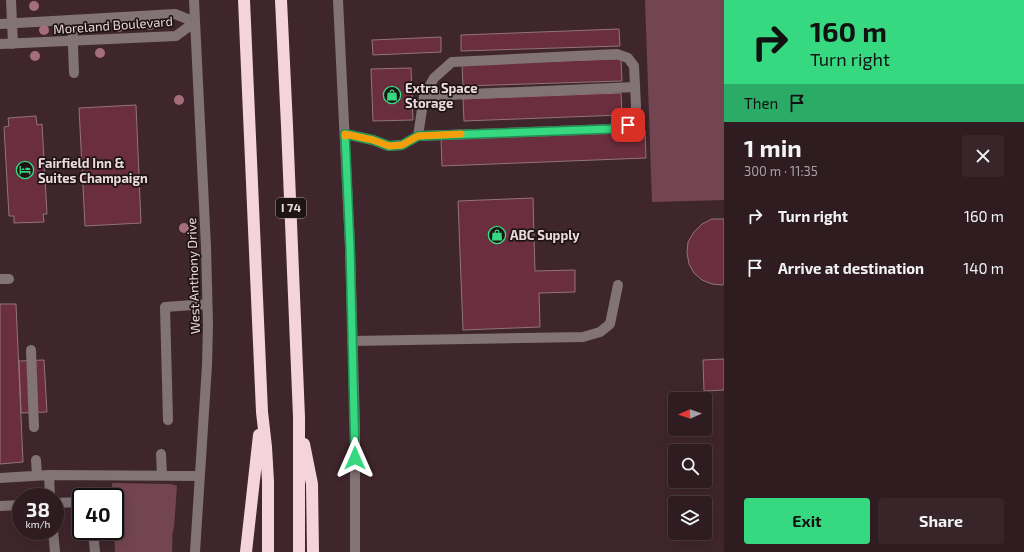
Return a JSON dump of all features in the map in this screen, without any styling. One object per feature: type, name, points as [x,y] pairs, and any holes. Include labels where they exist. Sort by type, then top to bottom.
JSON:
[{"type":"highway","points":[[244,0],[262,412],[268,481],[268,552]]},
{"type":"highway","name":"I 74","points":[[281,0],[299,417],[298,552]]},
{"type":"highway","points":[[246,552],[262,412]]},
{"type":"highway","points":[[299,417],[312,484],[313,552]]},
{"type":"street","points":[[11,0],[13,44]]},
{"type":"street","name":"West Anthony Drive","points":[[194,0],[206,247],[208,325],[207,365],[195,552]]},
{"type":"street","points":[[338,0],[350,247],[355,426],[355,552]]},
{"type":"street","name":"Moreland Boulevard","points":[[0,24],[175,14],[195,22]]},
{"type":"street","points":[[72,20],[74,74]]},
{"type":"street","name":"Moreland Boulevard","points":[[0,44],[176,36],[195,22]]},
{"type":"street","points":[[345,134],[373,140],[389,146],[402,145],[418,136],[610,129],[628,125],[635,117],[636,106],[634,66],[628,58],[617,54],[452,62],[434,78],[424,96],[418,136]]},
{"type":"street","points":[[424,96],[635,87]]},
{"type":"street","points":[[352,341],[583,337],[600,332],[610,324],[618,285]]},
{"type":"street","points":[[168,420],[165,307],[207,304]]},
{"type":"street","points":[[31,350],[34,427]]},
{"type":"street","points":[[161,454],[162,475]]},
{"type":"street","points":[[36,460],[37,475]]},
{"type":"street","points":[[0,478],[37,475],[200,476]]},
{"type":"street","points":[[49,475],[50,488]]},
{"type":"street","points":[[0,506],[12,505]]},
{"type":"street","points":[[54,540],[55,552]]},
{"type":"street","points":[[94,540],[95,552]]},
{"type":"shaded area","points":[[645,0],[724,0],[724,200],[652,202]]},
{"type":"shaded area","points":[[112,483],[171,484],[177,486],[172,536],[172,552],[115,552],[114,540],[124,540],[124,488],[112,488]]},
{"type":"building","points":[[619,29],[620,46],[461,51],[461,35]]},
{"type":"building","points":[[441,37],[441,52],[373,55],[372,40]]},
{"type":"building","points":[[621,59],[622,81],[463,86],[462,64]]},
{"type":"building","name":"Extra Space Storage","points":[[411,68],[413,120],[373,121],[371,69]]},
{"type":"building","points":[[621,93],[622,115],[464,121],[463,99]]},
{"type":"building","points":[[136,105],[141,223],[85,226],[79,108]]},
{"type":"building","name":"Fairfield Inn & Suites Champaign","points":[[36,116],[37,125],[42,124],[47,214],[43,214],[44,222],[14,223],[14,216],[9,216],[4,127],[9,126],[8,118]]},
{"type":"building","points":[[645,130],[646,158],[442,166],[441,138]]},
{"type":"building","name":"ABC Supply","points":[[533,198],[535,271],[575,270],[575,292],[539,293],[540,327],[463,330],[458,201]]},
{"type":"building","points":[[712,219],[724,219],[724,284],[722,285],[712,284],[702,280],[694,273],[689,264],[687,253],[688,242],[694,232],[702,224]]},
{"type":"building","points":[[0,304],[16,304],[23,462],[0,464]]},
{"type":"building","points":[[724,359],[724,390],[704,391],[703,360]]},
{"type":"building","points":[[44,360],[47,412],[21,413],[19,361]]},
{"type":"slow traffic","points":[[345,136],[345,134],[373,140],[389,146],[402,145],[418,136],[461,134]]},
{"type":"place","name":"Extra Space Storage","points":[[392,95]]},
{"type":"place","name":"Fairfield Inn & Suites Champaign","points":[[25,170]]},
{"type":"place","name":"ABC Supply","points":[[497,235]]},
{"type":"route","points":[[355,458],[350,247],[345,134],[373,140],[389,146],[402,145],[418,136],[610,129],[628,125]]}]
